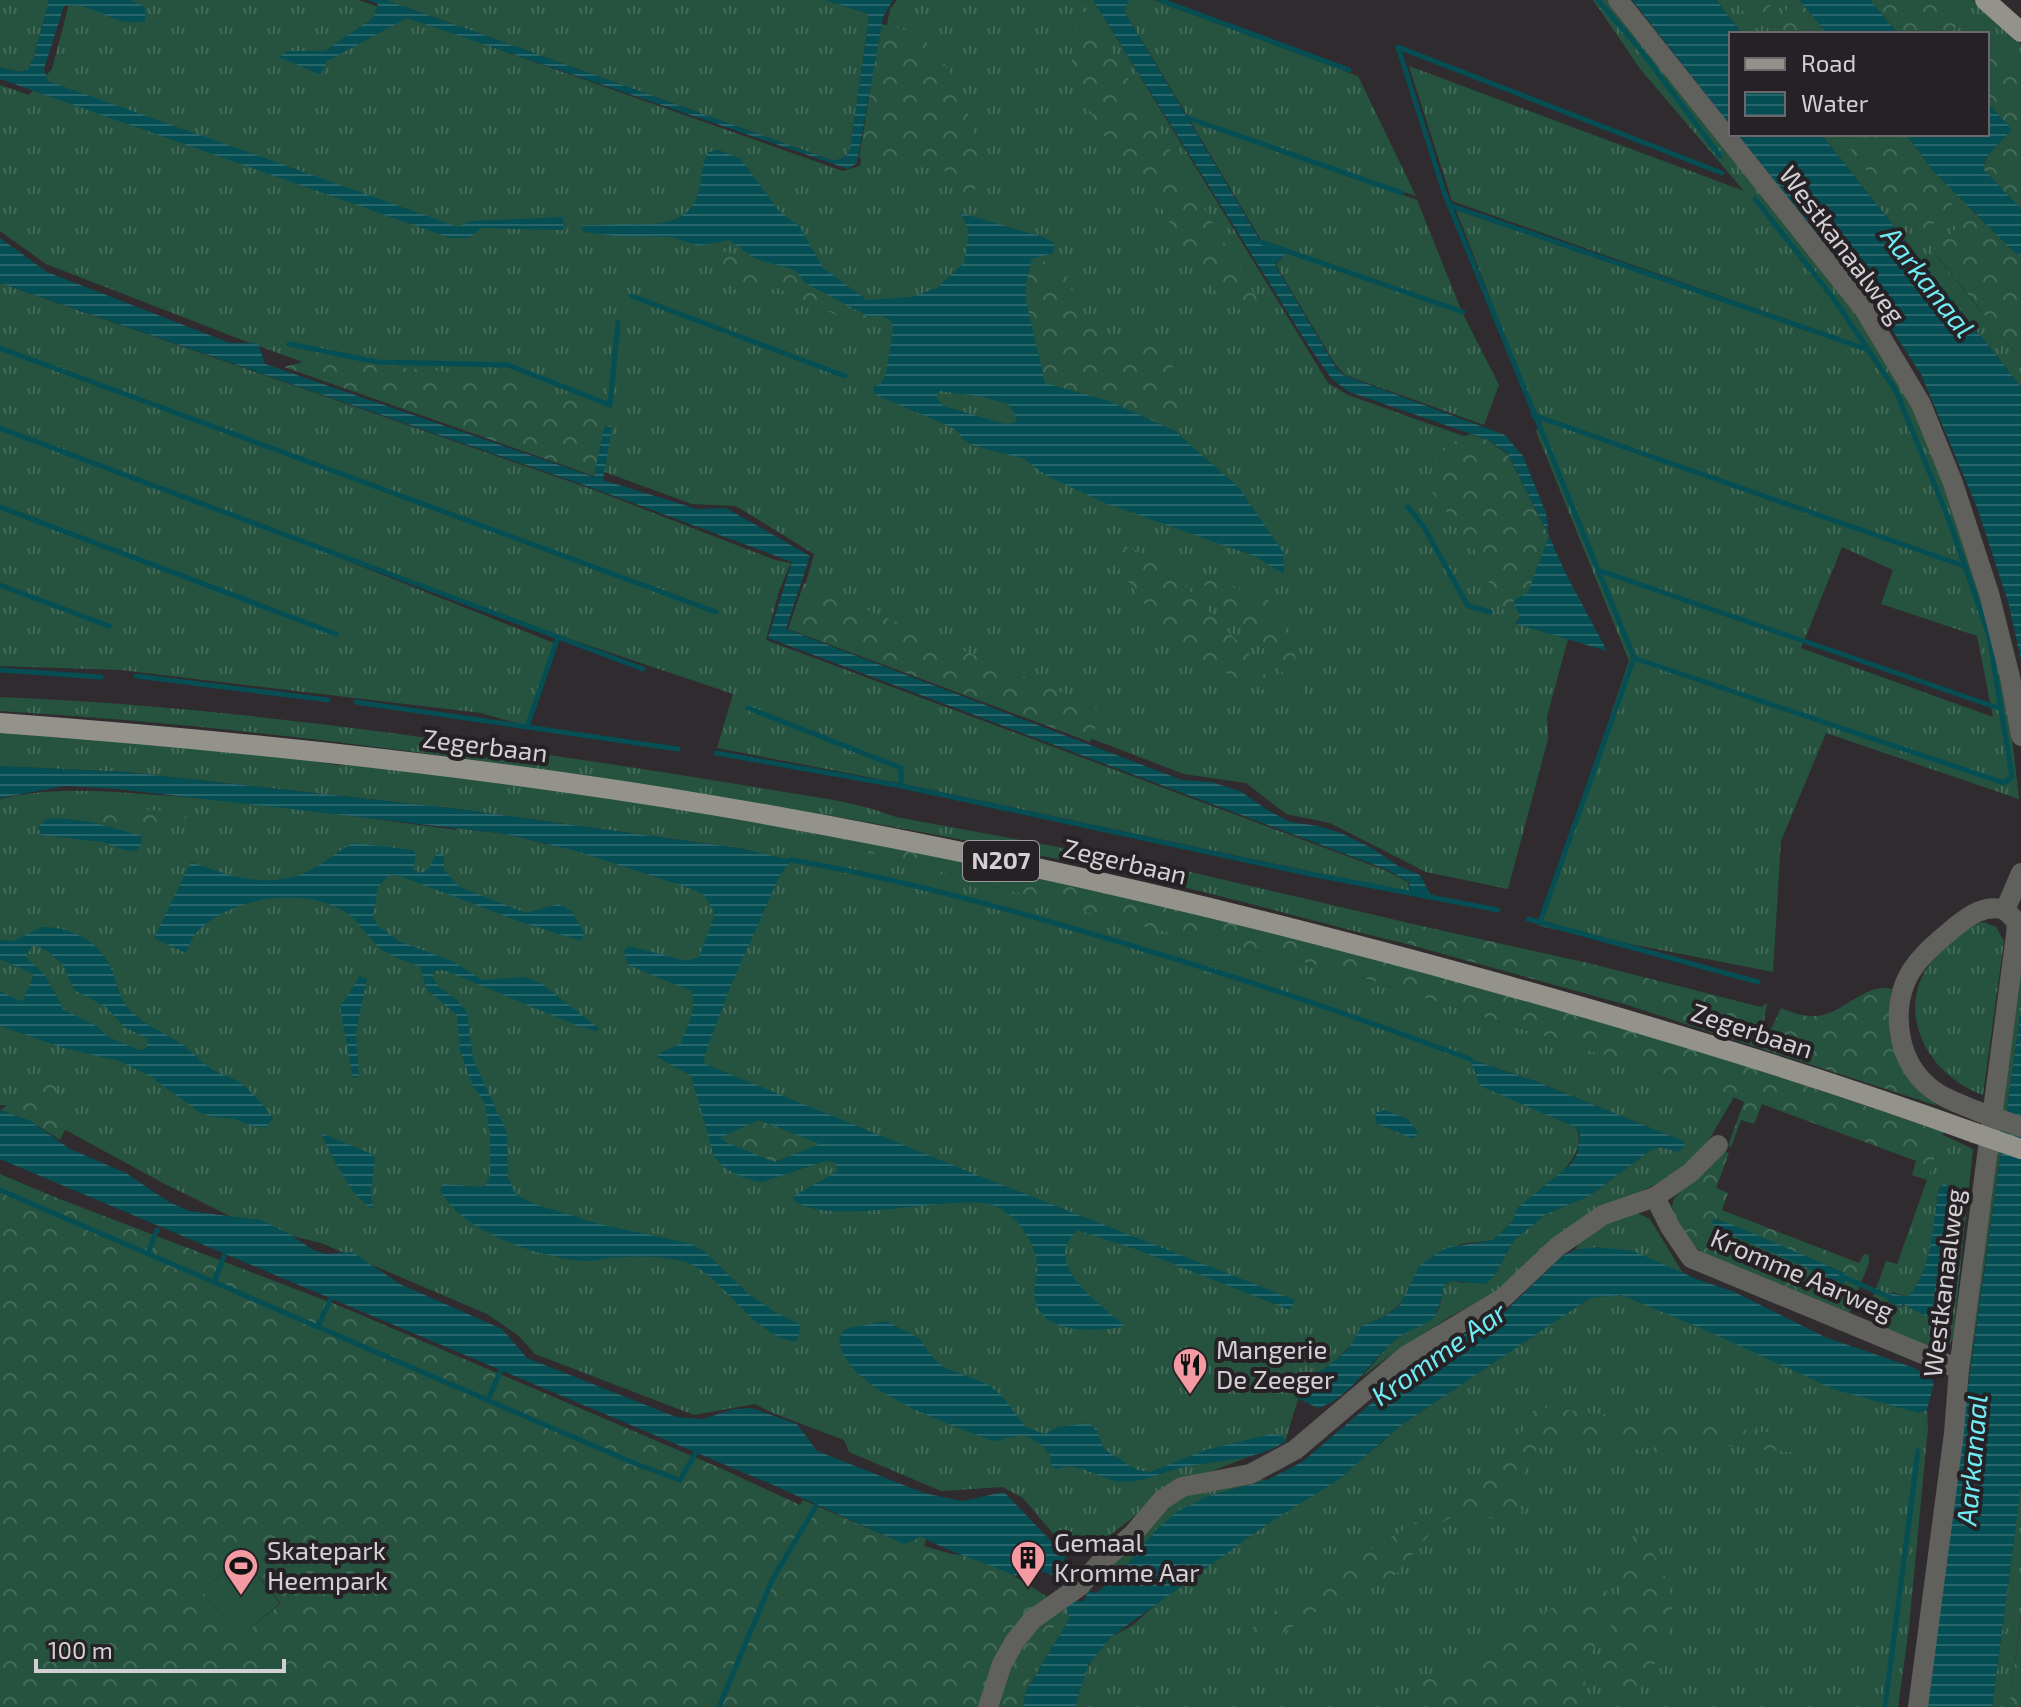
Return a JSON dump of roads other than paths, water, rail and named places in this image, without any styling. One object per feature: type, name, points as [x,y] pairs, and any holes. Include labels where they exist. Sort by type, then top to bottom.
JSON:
[{"type":"main road","points":[[1985,0],[2021,32]]},
{"type":"main road","name":"Zegerbaan","points":[[0,723],[327,753],[584,785],[840,828],[1135,889],[1383,951],[1628,1019],[1831,1083],[2021,1149]]},
{"type":"street","name":"Westkanaalweg","points":[[1618,0],[1864,309],[1921,404],[1953,483],[1989,593],[2021,736]]},
{"type":"street","points":[[2021,873],[2005,910],[1991,907],[1979,910],[1952,929],[1922,957],[1906,981],[1899,1014],[1900,1038],[1908,1060],[1925,1083],[1941,1097],[2021,1127]]},
{"type":"street","name":"Westkanaalweg","points":[[1918,1707],[2016,935],[2017,922],[2005,910]]},
{"type":"street","points":[[988,1707],[1002,1664],[1033,1619],[1080,1586],[1133,1534],[1162,1500],[1182,1487],[1250,1474],[1295,1450],[1407,1355],[1503,1298],[1557,1247],[1603,1215],[1655,1197],[1690,1173],[1718,1145]]},
{"type":"street","name":"Kromme Aarweg","points":[[1655,1197],[1691,1258],[1959,1369]]},
{"type":"water","points":[[49,0],[130,0],[145,7],[145,21],[123,21],[85,7],[64,6],[44,69],[48,81],[458,227],[471,221],[563,217],[563,230],[481,228],[469,238],[450,238],[0,79],[0,67],[19,72],[28,69]]},
{"type":"water","points":[[367,0],[386,0],[838,160],[850,149],[869,18],[866,13],[825,0],[893,0],[883,17],[857,163],[848,169],[407,18],[327,61],[321,75],[279,57],[288,51],[325,51],[374,17],[378,4]]},
{"type":"water","points":[[1093,0],[1129,0],[1124,11],[1261,242],[1286,253],[1275,265],[1335,366],[1343,375],[1505,435],[1523,456],[1546,513],[1549,536],[1508,454],[1489,440],[1349,392],[1331,378]]},
{"type":"water","points":[[1632,0],[1716,0],[1740,32],[1729,32],[1729,123]]},
{"type":"water","points":[[1799,0],[1870,0],[1896,32],[1826,32]]},
{"type":"water","points":[[1989,104],[2012,130],[1990,153],[1983,169],[2021,209],[2021,256],[2013,251],[1934,172],[1907,136],[1989,136]]},
{"type":"water","name":"Aarkanaal","points":[[1739,136],[1823,136],[2021,387],[2021,660],[2009,605],[1978,510],[1921,374],[1885,319]]},
{"type":"water","points":[[719,150],[741,159],[779,211],[800,227],[823,268],[867,300],[912,297],[937,288],[964,263],[969,232],[961,213],[1054,243],[1053,253],[1032,259],[1026,284],[1026,301],[1045,383],[1109,401],[1175,431],[1239,488],[1283,552],[1284,574],[1254,556],[1105,503],[1047,476],[1024,459],[972,445],[955,429],[874,394],[873,387],[881,384],[886,373],[893,328],[891,321],[882,316],[869,317],[805,283],[795,270],[756,259],[729,240],[698,246],[672,237],[583,232],[582,225],[655,224],[684,214],[696,199],[708,152]],"holes":[[[940,391],[1008,404],[1017,419],[1014,423],[1005,424],[943,406],[936,397]]]},
{"type":"water","points":[[0,238],[47,272],[230,343],[258,343],[265,364],[594,477],[604,427],[612,427],[603,480],[697,509],[726,508],[810,556],[786,629],[1182,780],[1211,782],[1240,791],[1290,822],[1341,833],[1420,875],[1432,898],[1411,894],[1409,882],[1388,870],[768,638],[792,562],[598,490],[0,283]]},
{"type":"water","points":[[1549,536],[1607,651],[1516,624],[1520,617],[1513,601],[1528,592]]},
{"type":"water","points":[[0,766],[126,772],[458,809],[738,848],[792,860],[780,875],[728,992],[704,1058],[705,1064],[1295,1300],[1290,1310],[1135,1249],[1077,1230],[1067,1244],[1065,1257],[1069,1270],[1089,1295],[1125,1326],[1101,1330],[1072,1329],[1048,1320],[1040,1311],[1034,1295],[1037,1267],[1032,1244],[1014,1219],[998,1207],[970,1202],[884,1210],[827,1211],[805,1206],[792,1197],[838,1171],[835,1162],[826,1161],[762,1182],[728,1170],[714,1156],[691,1076],[657,1057],[659,1053],[680,1044],[692,1011],[691,991],[628,965],[624,952],[627,947],[633,947],[687,961],[699,957],[715,914],[705,896],[695,890],[576,851],[506,834],[117,789],[66,786],[0,798]],"holes":[[[758,1120],[820,1144],[774,1162],[720,1138]]]},
{"type":"water","points":[[58,818],[92,822],[142,836],[142,844],[136,851],[124,850],[102,842],[41,835],[38,827],[45,820]]},
{"type":"water","points":[[353,843],[413,850],[416,854],[413,869],[421,873],[429,869],[437,852],[444,855],[444,870],[460,887],[526,913],[558,904],[571,910],[584,933],[581,941],[397,875],[388,876],[378,887],[373,917],[378,926],[399,941],[454,962],[482,980],[525,977],[542,984],[600,1029],[596,1031],[578,1026],[444,970],[434,971],[432,977],[440,988],[467,1012],[473,1059],[507,1133],[508,1178],[516,1195],[599,1224],[688,1243],[704,1251],[746,1292],[801,1325],[797,1341],[767,1330],[711,1278],[683,1261],[637,1256],[585,1261],[546,1255],[483,1230],[450,1205],[440,1190],[443,1184],[482,1187],[490,1175],[490,1136],[485,1103],[473,1086],[460,1051],[457,1015],[427,990],[420,967],[381,949],[342,910],[306,899],[266,899],[211,920],[195,934],[186,953],[154,938],[191,862],[245,878],[286,879],[307,872]]},
{"type":"water","points":[[42,927],[53,927],[92,943],[106,959],[121,997],[132,1012],[183,1045],[211,1069],[240,1083],[273,1118],[266,1127],[212,1117],[199,1112],[150,1076],[119,1061],[64,1048],[0,1026],[0,991],[22,1002],[34,974],[0,959],[0,940],[14,941]],"holes":[[[32,946],[38,946],[63,965],[74,990],[106,1007],[124,1027],[148,1039],[146,1049],[140,1050],[108,1037],[98,1027],[64,1010],[45,975],[26,957]]]},
{"type":"water","points":[[360,976],[367,979],[356,1032],[359,1077],[353,1078],[340,1007]]},
{"type":"water","name":"Aarkanaal","points":[[2021,1010],[2021,1486],[1992,1707],[1923,1707]]},
{"type":"water","points":[[1470,1059],[1537,1082],[1683,1141],[1685,1146],[1678,1152],[1661,1147],[1652,1149],[1589,1196],[1546,1214],[1514,1240],[1495,1275],[1486,1284],[1451,1281],[1444,1285],[1431,1320],[1398,1338],[1350,1388],[1318,1408],[1295,1397],[1297,1384],[1326,1368],[1343,1354],[1361,1326],[1384,1317],[1400,1305],[1420,1265],[1446,1248],[1493,1240],[1512,1222],[1517,1208],[1570,1165],[1577,1154],[1580,1135],[1575,1127],[1480,1086]]},
{"type":"water","points":[[0,1110],[30,1121],[70,1149],[126,1173],[169,1202],[189,1211],[261,1220],[313,1250],[326,1254],[352,1252],[400,1284],[502,1329],[527,1358],[676,1417],[703,1419],[734,1409],[751,1408],[797,1424],[817,1451],[924,1493],[962,1501],[1004,1492],[1066,1557],[1054,1576],[1023,1564],[1016,1576],[920,1536],[904,1544],[773,1485],[0,1159]]},
{"type":"water","points":[[1384,1110],[1408,1119],[1418,1133],[1413,1139],[1376,1123],[1376,1113]]},
{"type":"water","points":[[321,1133],[372,1154],[375,1159],[371,1193],[373,1209],[349,1185]]},
{"type":"water","points":[[1944,1183],[1949,1187],[1949,1194],[1932,1310],[1928,1317],[1903,1304],[1901,1307],[1888,1301],[1890,1293],[1908,1297],[1916,1286],[1927,1260],[1939,1189]]},
{"type":"water","points":[[1713,1219],[1847,1274],[1844,1284],[1718,1229],[1712,1223]]},
{"type":"water","name":"Kromme Aar","points":[[1598,1247],[1633,1251],[1732,1291],[1825,1337],[1912,1367],[1928,1375],[1934,1383],[1927,1410],[1918,1413],[1833,1389],[1621,1295],[1590,1298],[1400,1426],[1338,1480],[1266,1525],[1111,1637],[1088,1665],[1075,1707],[1023,1707],[1026,1691],[1070,1618],[1064,1601],[1084,1601],[1088,1591],[1096,1593],[1118,1576],[1157,1529],[1178,1511],[1208,1496],[1267,1480],[1302,1462],[1414,1367],[1437,1350],[1506,1311],[1562,1256],[1575,1250]]},
{"type":"water","points":[[886,1321],[919,1338],[933,1358],[945,1368],[987,1384],[1001,1395],[1026,1427],[1045,1434],[1058,1427],[1089,1423],[1097,1431],[1104,1449],[1137,1470],[1150,1472],[1205,1450],[1271,1434],[1281,1435],[1286,1441],[1263,1453],[1184,1467],[1132,1482],[1116,1481],[1074,1467],[1054,1468],[1050,1462],[1051,1456],[1030,1438],[1019,1436],[993,1441],[903,1404],[861,1376],[846,1359],[839,1341],[843,1331]]},
{"type":"waterway","points":[[1160,0],[1349,70]]},
{"type":"waterway","points":[[1598,0],[1642,52],[1720,156]]},
{"type":"waterway","points":[[1634,658],[1444,192],[1398,47],[1722,173]]},
{"type":"waterway","points":[[1188,118],[1402,193]]},
{"type":"waterway","points":[[1540,922],[1634,658],[2004,783],[2012,777],[1989,636],[1949,520],[1896,391],[1834,299],[1755,199]]},
{"type":"waterway","points":[[1449,205],[1866,349]]},
{"type":"waterway","points":[[1261,242],[1463,312]]},
{"type":"waterway","points":[[632,296],[845,376]]},
{"type":"waterway","points":[[289,344],[377,362],[508,365],[610,405],[618,323]]},
{"type":"waterway","points":[[0,348],[716,612]]},
{"type":"waterway","points":[[1533,415],[1964,566]]},
{"type":"waterway","points":[[0,428],[643,669]]},
{"type":"waterway","points":[[0,507],[336,634]]},
{"type":"waterway","points":[[1408,507],[1425,529],[1468,606],[1490,612]]},
{"type":"waterway","points":[[1598,570],[2001,709]]},
{"type":"waterway","points":[[0,585],[109,626]]},
{"type":"waterway","points":[[527,727],[558,637]]},
{"type":"waterway","points":[[0,670],[101,677]]},
{"type":"waterway","points":[[136,676],[328,700]]},
{"type":"waterway","points":[[356,702],[678,749]]},
{"type":"waterway","points":[[748,708],[901,768],[901,786]]},
{"type":"waterway","points":[[716,753],[901,786],[1310,874],[1498,910]]},
{"type":"waterway","points":[[792,860],[938,891],[1082,931],[1277,991],[1470,1059]]},
{"type":"waterway","points":[[1528,919],[1758,982]]},
{"type":"waterway","points":[[0,1190],[636,1464],[680,1480],[695,1454]]},
{"type":"waterway","points":[[148,1253],[157,1230]]},
{"type":"waterway","points":[[214,1282],[224,1256]]},
{"type":"waterway","points":[[1841,1276],[1894,1299]]},
{"type":"waterway","points":[[318,1326],[331,1298]]},
{"type":"waterway","points":[[488,1400],[501,1370]]},
{"type":"waterway","points":[[1885,1707],[1918,1451]]},
{"type":"waterway","points":[[719,1707],[772,1580],[816,1506]]},
{"type":"place","name":"Mangerie De Zeeger","points":[[1190,1396]]},
{"type":"place","name":"Gemaal Kromme Aar","points":[[1028,1589]]},
{"type":"place","name":"Skatepark Heempark","points":[[241,1597]]}]
